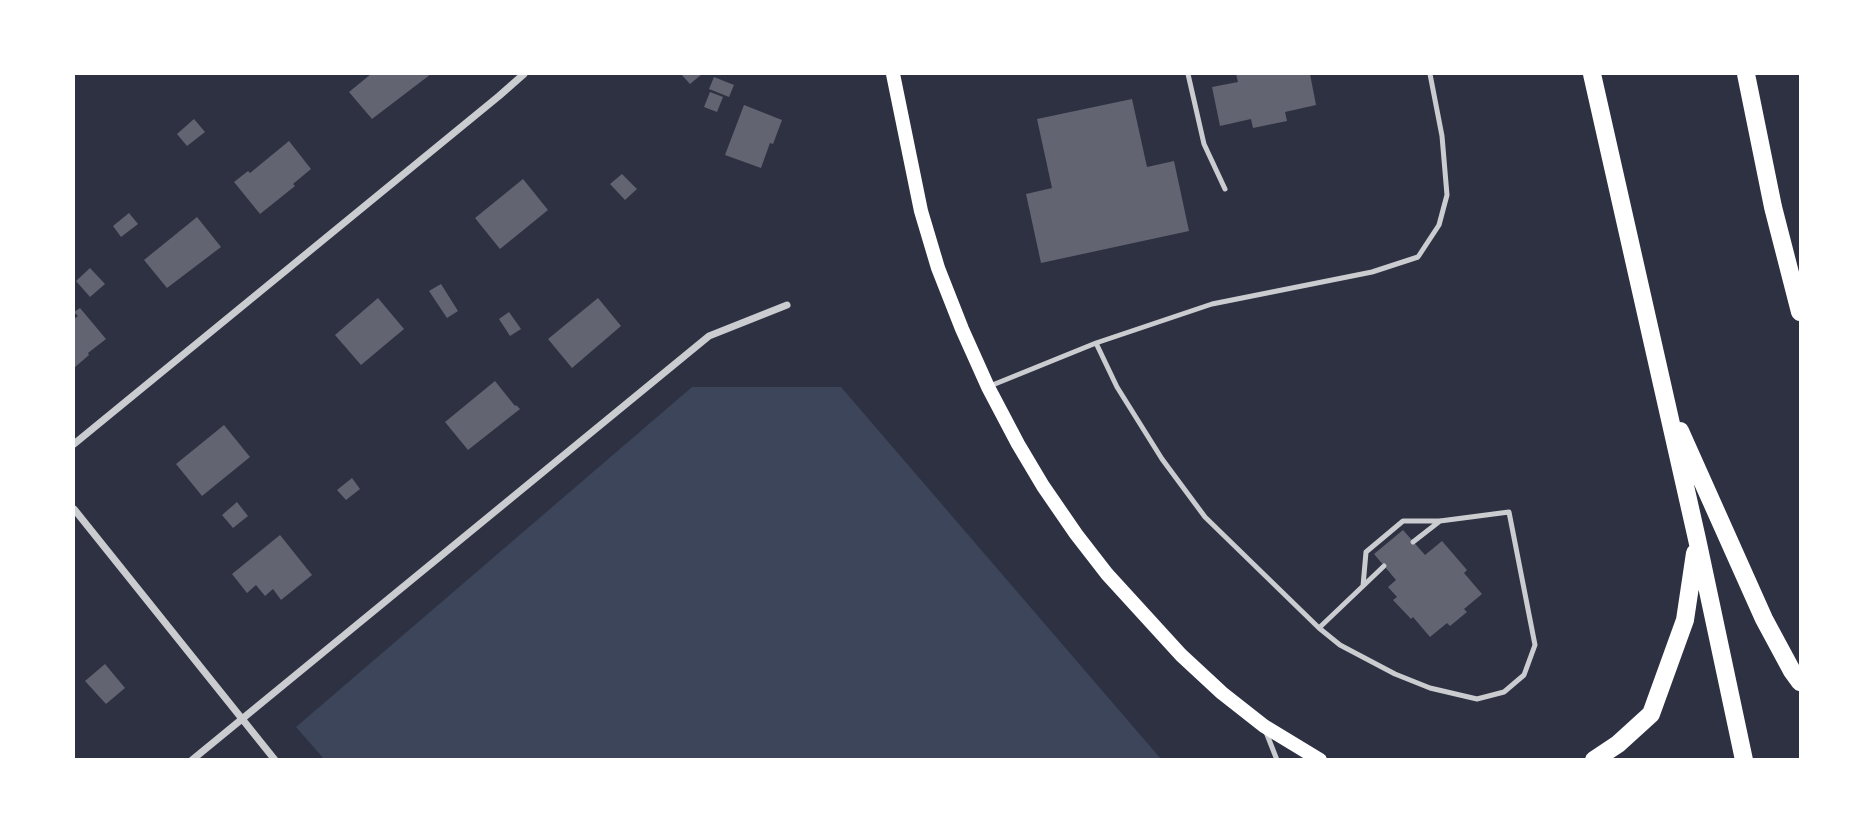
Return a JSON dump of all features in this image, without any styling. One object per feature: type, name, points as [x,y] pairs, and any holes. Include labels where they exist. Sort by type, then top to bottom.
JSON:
[{"type":"main road","points":[[893,74],[921,211],[938,268],[988,387],[1043,486],[1107,574],[1181,655],[1222,693],[1264,726],[1320,760]]},
{"type":"main road","points":[[1592,74],[1744,760]]},
{"type":"main road","points":[[1746,74],[1773,208],[1801,312]]},
{"type":"main road","points":[[1664,396],[1764,619],[1792,671],[1801,682]]},
{"type":"main road","points":[[1594,760],[1618,744],[1651,714],[1685,620],[1697,539]]},
{"type":"street","points":[[74,444],[524,74]]},
{"type":"street","points":[[192,760],[709,336],[787,305]]},
{"type":"street","points":[[74,509],[275,760]]},
{"type":"lane","points":[[1188,74],[1203,144],[1225,189]]},
{"type":"lane","points":[[988,387],[1096,342],[1212,304],[1372,271],[1418,257],[1439,225],[1447,195],[1442,136],[1430,74]]},
{"type":"lane","points":[[1096,342],[1116,387],[1162,459],[1205,517],[1319,628],[1340,645],[1395,674],[1430,688],[1477,699],[1504,692],[1524,676],[1535,645],[1509,512],[1440,521],[1403,521],[1366,552],[1363,586]]},
{"type":"lane","points":[[1413,542],[1440,521]]},
{"type":"lane","points":[[1319,628],[1384,566]]},
{"type":"lane","points":[[1264,726],[1277,760]]},
{"type":"shaded area","points":[[692,387],[841,387],[1161,759],[324,759],[296,727]]},
{"type":"building","points":[[371,74],[431,74],[372,119],[349,92]]},
{"type":"building","points":[[681,74],[702,74],[690,84]]},
{"type":"building","points":[[1236,74],[1310,74],[1316,105],[1285,112],[1287,121],[1253,128],[1251,119],[1220,126],[1212,87],[1238,82]]},
{"type":"building","points":[[714,77],[734,85],[729,97],[709,89]]},
{"type":"building","points":[[710,92],[723,97],[717,112],[704,107]]},
{"type":"building","points":[[1132,99],[1147,167],[1174,161],[1189,231],[1041,263],[1026,194],[1052,188],[1037,119]]},
{"type":"building","points":[[744,105],[782,120],[761,168],[725,155]]},
{"type":"building","points":[[194,119],[205,132],[187,146],[177,134]]},
{"type":"building","points":[[289,141],[311,169],[293,184],[295,186],[260,214],[234,182],[248,171],[250,173]]},
{"type":"building","points":[[622,174],[637,189],[625,200],[610,184]]},
{"type":"building","points":[[523,179],[548,210],[500,249],[475,218]]},
{"type":"building","points":[[129,213],[138,224],[121,237],[113,226]]},
{"type":"building","points":[[197,217],[221,247],[167,288],[144,260]]},
{"type":"building","points":[[90,268],[105,284],[90,297],[76,281]]},
{"type":"building","points":[[441,284],[458,311],[447,318],[429,291]]},
{"type":"building","points":[[378,298],[404,329],[361,365],[335,335]]},
{"type":"building","points":[[598,298],[621,326],[572,368],[548,339]]},
{"type":"building","points":[[80,308],[106,339],[74,368],[74,319],[78,316],[74,312]]},
{"type":"building","points":[[509,312],[521,329],[510,336],[499,319]]},
{"type":"building","points":[[495,381],[520,409],[468,450],[445,422]]},
{"type":"building","points":[[224,425],[250,457],[202,496],[176,464]]},
{"type":"building","points":[[352,478],[360,489],[346,500],[337,490]]},
{"type":"building","points":[[237,502],[248,516],[233,528],[222,515]]},
{"type":"building","points":[[1403,530],[1425,555],[1442,541],[1467,570],[1464,573],[1482,594],[1464,609],[1467,612],[1430,637],[1413,617],[1411,619],[1393,600],[1397,597],[1388,587],[1396,580],[1374,554]]},
{"type":"building","points":[[280,535],[312,575],[281,600],[273,589],[265,596],[256,585],[247,593],[232,574]]},
{"type":"building","points":[[105,664],[125,688],[106,704],[85,681]]}]
